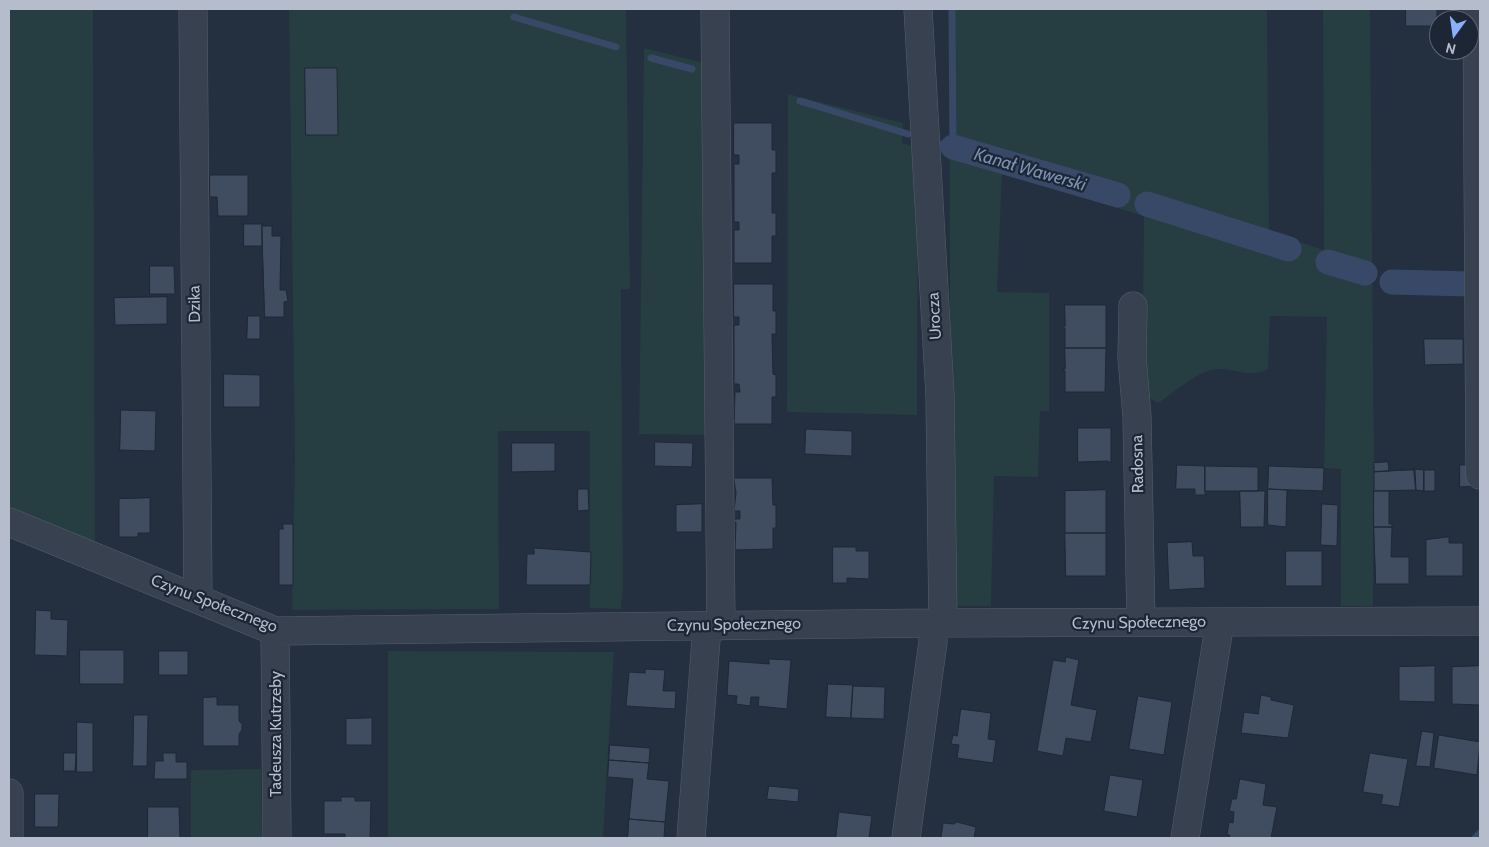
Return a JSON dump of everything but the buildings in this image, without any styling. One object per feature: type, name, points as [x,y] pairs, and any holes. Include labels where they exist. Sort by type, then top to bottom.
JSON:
[{"type":"street","name":"Dzika","points":[[192,9],[198,599]]},
{"type":"street","points":[[690,838],[714,626],[716,9]]},
{"type":"street","name":"Urocza","points":[[906,838],[937,623],[940,396],[918,9]]},
{"type":"street","points":[[1477,9],[1480,475]]},
{"type":"street","name":"Radosna","points":[[1133,306],[1132,358],[1137,417],[1141,622]]},
{"type":"street","name":"Czynu Społecznego","points":[[9,522],[275,631],[937,623],[1480,621]]},
{"type":"street","points":[[1185,838],[1220,622]]},
{"type":"street","name":"Tadeusza Kutrzeby","points":[[275,631],[277,838]]},
{"type":"street","points":[[9,793],[9,838]]},
{"type":"green space","points":[[9,9],[93,9],[95,545],[10,511]]},
{"type":"green space","points":[[289,9],[626,9],[630,289],[621,289],[623,587],[621,609],[590,608],[590,431],[498,431],[499,609],[292,610],[295,457]]},
{"type":"green space","points":[[949,9],[1267,9],[1269,232],[1324,250],[1323,9],[1370,9],[1374,463],[1373,606],[1341,606],[1341,469],[1324,468],[1327,317],[1270,316],[1268,369],[1252,373],[1226,369],[1211,370],[1191,380],[1158,403],[1142,394],[1144,216],[1002,174],[997,292],[1049,293],[1049,411],[1040,411],[1038,477],[994,476],[991,606],[951,606]]},
{"type":"green space","points":[[644,48],[709,64],[708,435],[639,434]]},
{"type":"green space","points":[[788,94],[903,123],[902,143],[918,148],[917,415],[787,412]]},
{"type":"green space","points":[[388,651],[614,652],[603,838],[388,838]]},
{"type":"green space","points":[[261,769],[262,838],[191,838],[191,770]]},
{"type":"waterway","points":[[942,144],[953,147],[952,9]]},
{"type":"waterway","name":"Kanał Wawerski","points":[[514,17],[616,47]]},
{"type":"waterway","name":"Kanał Wawerski","points":[[651,58],[692,69]]},
{"type":"waterway","name":"Kanał Wawerski","points":[[800,101],[908,134]]},
{"type":"waterway","name":"Kanał Wawerski","points":[[953,147],[1118,195]]},
{"type":"waterway","name":"Kanał Wawerski","points":[[1147,204],[1289,249]]},
{"type":"waterway","name":"Kanał Wawerski","points":[[1328,262],[1365,273]]},
{"type":"waterway","name":"Kanał Wawerski","points":[[1392,282],[1469,284]]},
{"type":"waterway","points":[[1475,838],[1480,833]]}]
